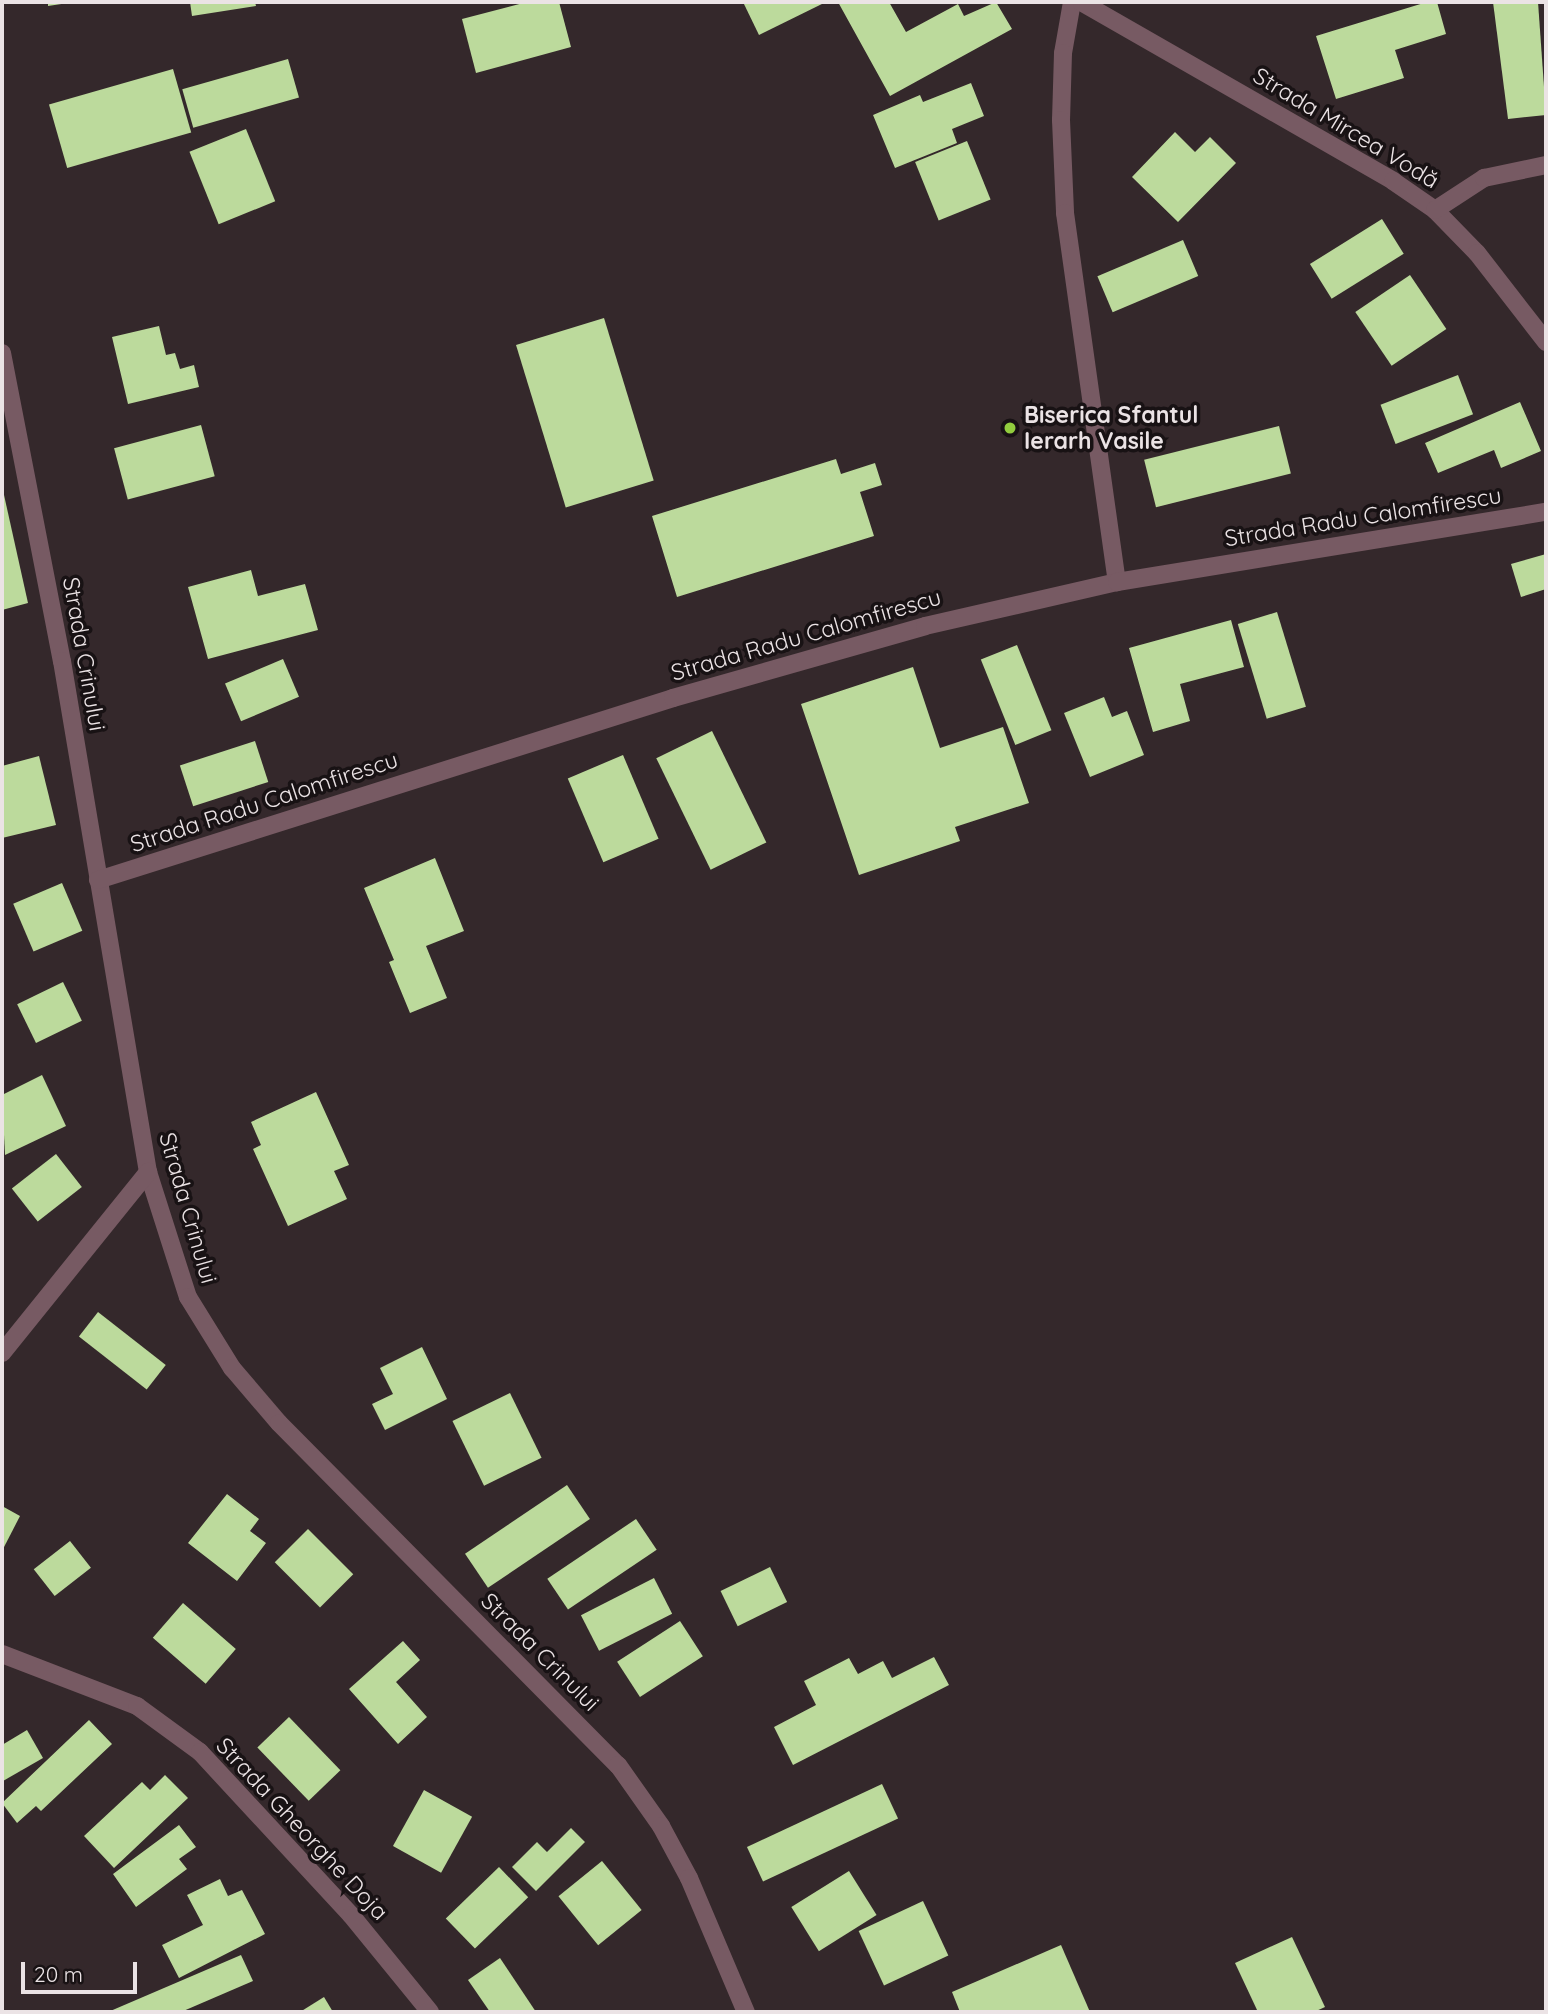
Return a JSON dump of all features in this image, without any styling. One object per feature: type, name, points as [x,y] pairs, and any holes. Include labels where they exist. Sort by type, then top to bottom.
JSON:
[{"type":"street","points":[[1072,2],[1061,107],[1065,213],[1117,582]]},
{"type":"street","name":"Strada Mircea Vodă","points":[[1082,2],[1394,181],[1435,210],[1477,253],[1546,342]]},
{"type":"street","points":[[1435,210],[1485,178],[1546,166]]},
{"type":"street","name":"Strada Crinului","points":[[2,354],[62,661],[148,1172],[188,1297],[232,1368],[279,1423],[618,1765],[661,1826],[689,1878],[746,2012]]},
{"type":"street","name":"Strada Radu Calomfirescu","points":[[98,880],[686,694],[925,626],[1117,582],[1546,512]]},
{"type":"street","points":[[2,1353],[148,1172]]},
{"type":"street","name":"Strada Gheorghe Doja","points":[[2,1654],[137,1706],[200,1752],[351,1915],[430,2012]]},
{"type":"building","points":[[48,2],[68,2],[68,3],[48,6]]},
{"type":"building","points":[[190,2],[255,2],[256,6],[192,16]]},
{"type":"building","points":[[527,2],[559,2],[571,47],[476,73],[462,19]]},
{"type":"building","points":[[743,2],[826,2],[759,35]]},
{"type":"building","points":[[838,2],[889,2],[906,32],[958,4],[964,16],[996,2],[1012,29],[890,96]]},
{"type":"building","points":[[1427,2],[1437,2],[1446,34],[1395,50],[1404,78],[1336,99],[1316,36]]},
{"type":"building","points":[[1493,2],[1538,2],[1546,115],[1508,119]]},
{"type":"building","points":[[288,59],[299,97],[193,128],[182,89]]},
{"type":"building","points":[[173,69],[191,132],[67,168],[49,105]]},
{"type":"building","points":[[971,83],[984,116],[952,129],[957,143],[895,168],[873,115],[920,95],[923,102]]},
{"type":"building","points":[[246,129],[275,201],[219,224],[189,152]]},
{"type":"building","points":[[1175,132],[1195,152],[1210,137],[1236,163],[1178,222],[1132,177]]},
{"type":"building","points":[[967,141],[991,199],[939,220],[915,162]]},
{"type":"building","points":[[1382,219],[1404,254],[1332,299],[1310,264]]},
{"type":"building","points":[[1183,240],[1198,276],[1113,312],[1097,276]]},
{"type":"building","points":[[1410,275],[1446,329],[1392,366],[1355,312]]},
{"type":"building","points":[[604,318],[654,481],[566,507],[516,345]]},
{"type":"building","points":[[159,326],[166,355],[175,353],[180,369],[194,365],[199,387],[128,404],[112,337]]},
{"type":"building","points":[[1458,375],[1473,414],[1396,444],[1381,405]]},
{"type":"building","points":[[1520,402],[1541,451],[1501,468],[1494,450],[1438,473],[1425,443]]},
{"type":"building","points":[[201,425],[215,476],[128,499],[114,448]]},
{"type":"building","points":[[1279,426],[1291,474],[1156,507],[1144,460]]},
{"type":"building","points":[[836,459],[841,474],[875,463],[882,485],[860,492],[874,536],[677,597],[652,516]]},
{"type":"building","points":[[2,486],[28,603],[2,610]]},
{"type":"building","points":[[1546,554],[1546,589],[1521,597],[1511,564]]},
{"type":"building","points":[[251,570],[258,596],[305,584],[318,630],[208,659],[188,587]]},
{"type":"building","points":[[1277,612],[1306,707],[1267,719],[1238,624]]},
{"type":"building","points":[[1231,620],[1244,667],[1180,684],[1190,721],[1153,732],[1129,648]]},
{"type":"building","points":[[1017,645],[1051,730],[1015,745],[981,660]]},
{"type":"building","points":[[283,659],[299,697],[241,721],[225,684]]},
{"type":"building","points":[[913,667],[940,748],[1003,727],[1029,803],[955,827],[960,841],[859,875],[801,704]]},
{"type":"building","points":[[1104,697],[1112,717],[1127,711],[1144,755],[1090,777],[1064,713]]},
{"type":"building","points":[[712,731],[766,842],[711,870],[656,758]]},
{"type":"building","points":[[255,741],[268,782],[193,806],[180,765]]},
{"type":"building","points":[[623,755],[659,839],[603,862],[568,778]]},
{"type":"building","points":[[39,756],[56,825],[2,838],[2,766]]},
{"type":"building","points":[[435,858],[464,931],[426,946],[447,998],[410,1013],[389,962],[394,960],[364,888]]},
{"type":"building","points":[[62,883],[82,931],[34,952],[13,904]]},
{"type":"building","points":[[63,982],[82,1021],[36,1043],[17,1004]]},
{"type":"building","points":[[42,1075],[66,1126],[5,1155],[2,1095]]},
{"type":"building","points":[[316,1092],[349,1165],[334,1171],[347,1199],[288,1226],[253,1149],[261,1145],[251,1122]]},
{"type":"building","points":[[56,1154],[82,1187],[38,1222],[12,1188]]},
{"type":"building","points":[[98,1312],[166,1365],[147,1389],[79,1336]]},
{"type":"building","points":[[422,1347],[447,1399],[385,1430],[372,1404],[393,1394],[380,1368]]},
{"type":"building","points":[[510,1393],[542,1458],[484,1486],[452,1421]]},
{"type":"building","points":[[567,1485],[590,1519],[488,1588],[465,1554]]},
{"type":"building","points":[[227,1494],[259,1519],[250,1531],[266,1543],[237,1581],[188,1543]]},
{"type":"building","points":[[2,1506],[20,1516],[2,1551]]},
{"type":"building","points":[[636,1519],[657,1550],[568,1610],[547,1579]]},
{"type":"building","points":[[308,1529],[353,1574],[320,1607],[275,1562]]},
{"type":"building","points":[[70,1541],[91,1568],[55,1596],[34,1569]]},
{"type":"building","points":[[770,1567],[787,1602],[738,1626],[721,1591]]},
{"type":"building","points":[[654,1578],[672,1614],[599,1651],[581,1615]]},
{"type":"building","points":[[183,1603],[236,1649],[206,1684],[153,1638]]},
{"type":"building","points":[[680,1621],[703,1656],[640,1697],[617,1662]]},
{"type":"building","points":[[403,1641],[420,1660],[396,1682],[427,1717],[398,1744],[349,1689]]},
{"type":"building","points":[[934,1657],[949,1685],[793,1765],[774,1727],[816,1705],[804,1681],[849,1658],[858,1674],[883,1661],[892,1678]]},
{"type":"building","points":[[289,1717],[340,1770],[309,1801],[257,1748]]},
{"type":"building","points":[[89,1720],[112,1744],[41,1811],[36,1806],[17,1823],[2,1803]]},
{"type":"building","points":[[27,1730],[43,1758],[3,1781],[2,1745]]},
{"type":"building","points":[[165,1775],[188,1798],[114,1868],[84,1836],[142,1782],[150,1790]]},
{"type":"building","points":[[882,1784],[898,1818],[763,1881],[747,1847]]},
{"type":"building","points":[[424,1790],[472,1817],[441,1873],[393,1846]]},
{"type":"building","points":[[179,1825],[196,1847],[179,1859],[187,1869],[136,1907],[113,1874]]},
{"type":"building","points":[[571,1828],[585,1842],[536,1891],[512,1867],[537,1842],[547,1852]]},
{"type":"building","points":[[602,1861],[642,1910],[598,1945],[558,1896]]},
{"type":"building","points":[[499,1867],[528,1897],[475,1949],[446,1918]]},
{"type":"building","points":[[849,1871],[877,1915],[819,1951],[791,1907]]},
{"type":"building","points":[[220,1879],[228,1896],[242,1890],[265,1934],[179,1978],[162,1945],[203,1925],[187,1895]]},
{"type":"building","points":[[923,1901],[948,1955],[884,1985],[859,1931]]},
{"type":"building","points":[[1292,1937],[1325,2007],[1314,2012],[1258,2012],[1235,1963]]},
{"type":"building","points":[[1061,1945],[1090,2012],[960,2012],[952,1992]]},
{"type":"building","points":[[241,1955],[253,1981],[181,2012],[108,2012]]},
{"type":"building","points":[[500,1958],[536,2012],[490,2012],[468,1980]]},
{"type":"building","points":[[324,1997],[333,2012],[300,2012]]},
{"type":"place","name":"Biserica Sfantul Ierarh Vasile","points":[[1010,428]]}]
